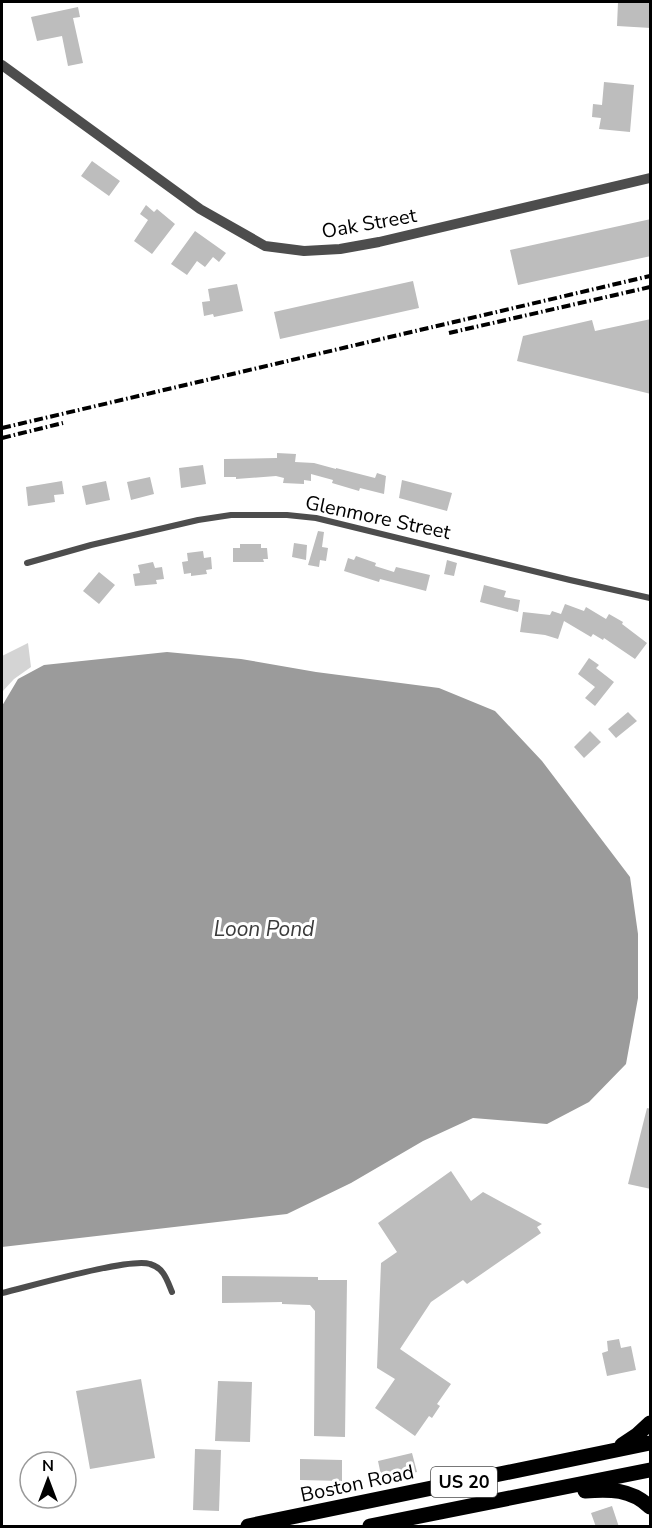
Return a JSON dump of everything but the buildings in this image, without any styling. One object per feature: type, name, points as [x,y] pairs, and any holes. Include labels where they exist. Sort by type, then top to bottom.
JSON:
[{"type":"main road","points":[[595,1455],[627,1442],[651,1423]]},
{"type":"main road","name":"Boston Road","points":[[248,1527],[651,1443]]},
{"type":"main road","name":"US 20","points":[[370,1527],[651,1470]]},
{"type":"main road","points":[[534,1494],[617,1490],[634,1495],[651,1508]]},
{"type":"street","name":"Oak Street","points":[[2,65],[200,209],[265,246],[304,251],[340,249],[379,242],[651,178]]},
{"type":"street","name":"Glenmore Street","points":[[27,563],[198,520],[231,515],[287,515],[316,518],[651,598]]},
{"type":"street","points":[[2,1293],[128,1263],[150,1263],[163,1272],[172,1292]]},
{"type":"shaded area","points":[[28,643],[31,667],[14,679],[2,692],[2,656]]},
{"type":"water","name":"Loon Pond","points":[[167,652],[241,659],[316,672],[439,688],[495,711],[542,761],[630,877],[638,934],[638,998],[626,1064],[589,1102],[547,1124],[473,1118],[423,1141],[351,1183],[287,1214],[2,1247],[2,706],[18,679],[44,665]]},
{"type":"railway","points":[[2,428],[650,276]]},
{"type":"railway","points":[[449,333],[650,287]]},
{"type":"railway","points":[[2,438],[63,423]]}]
